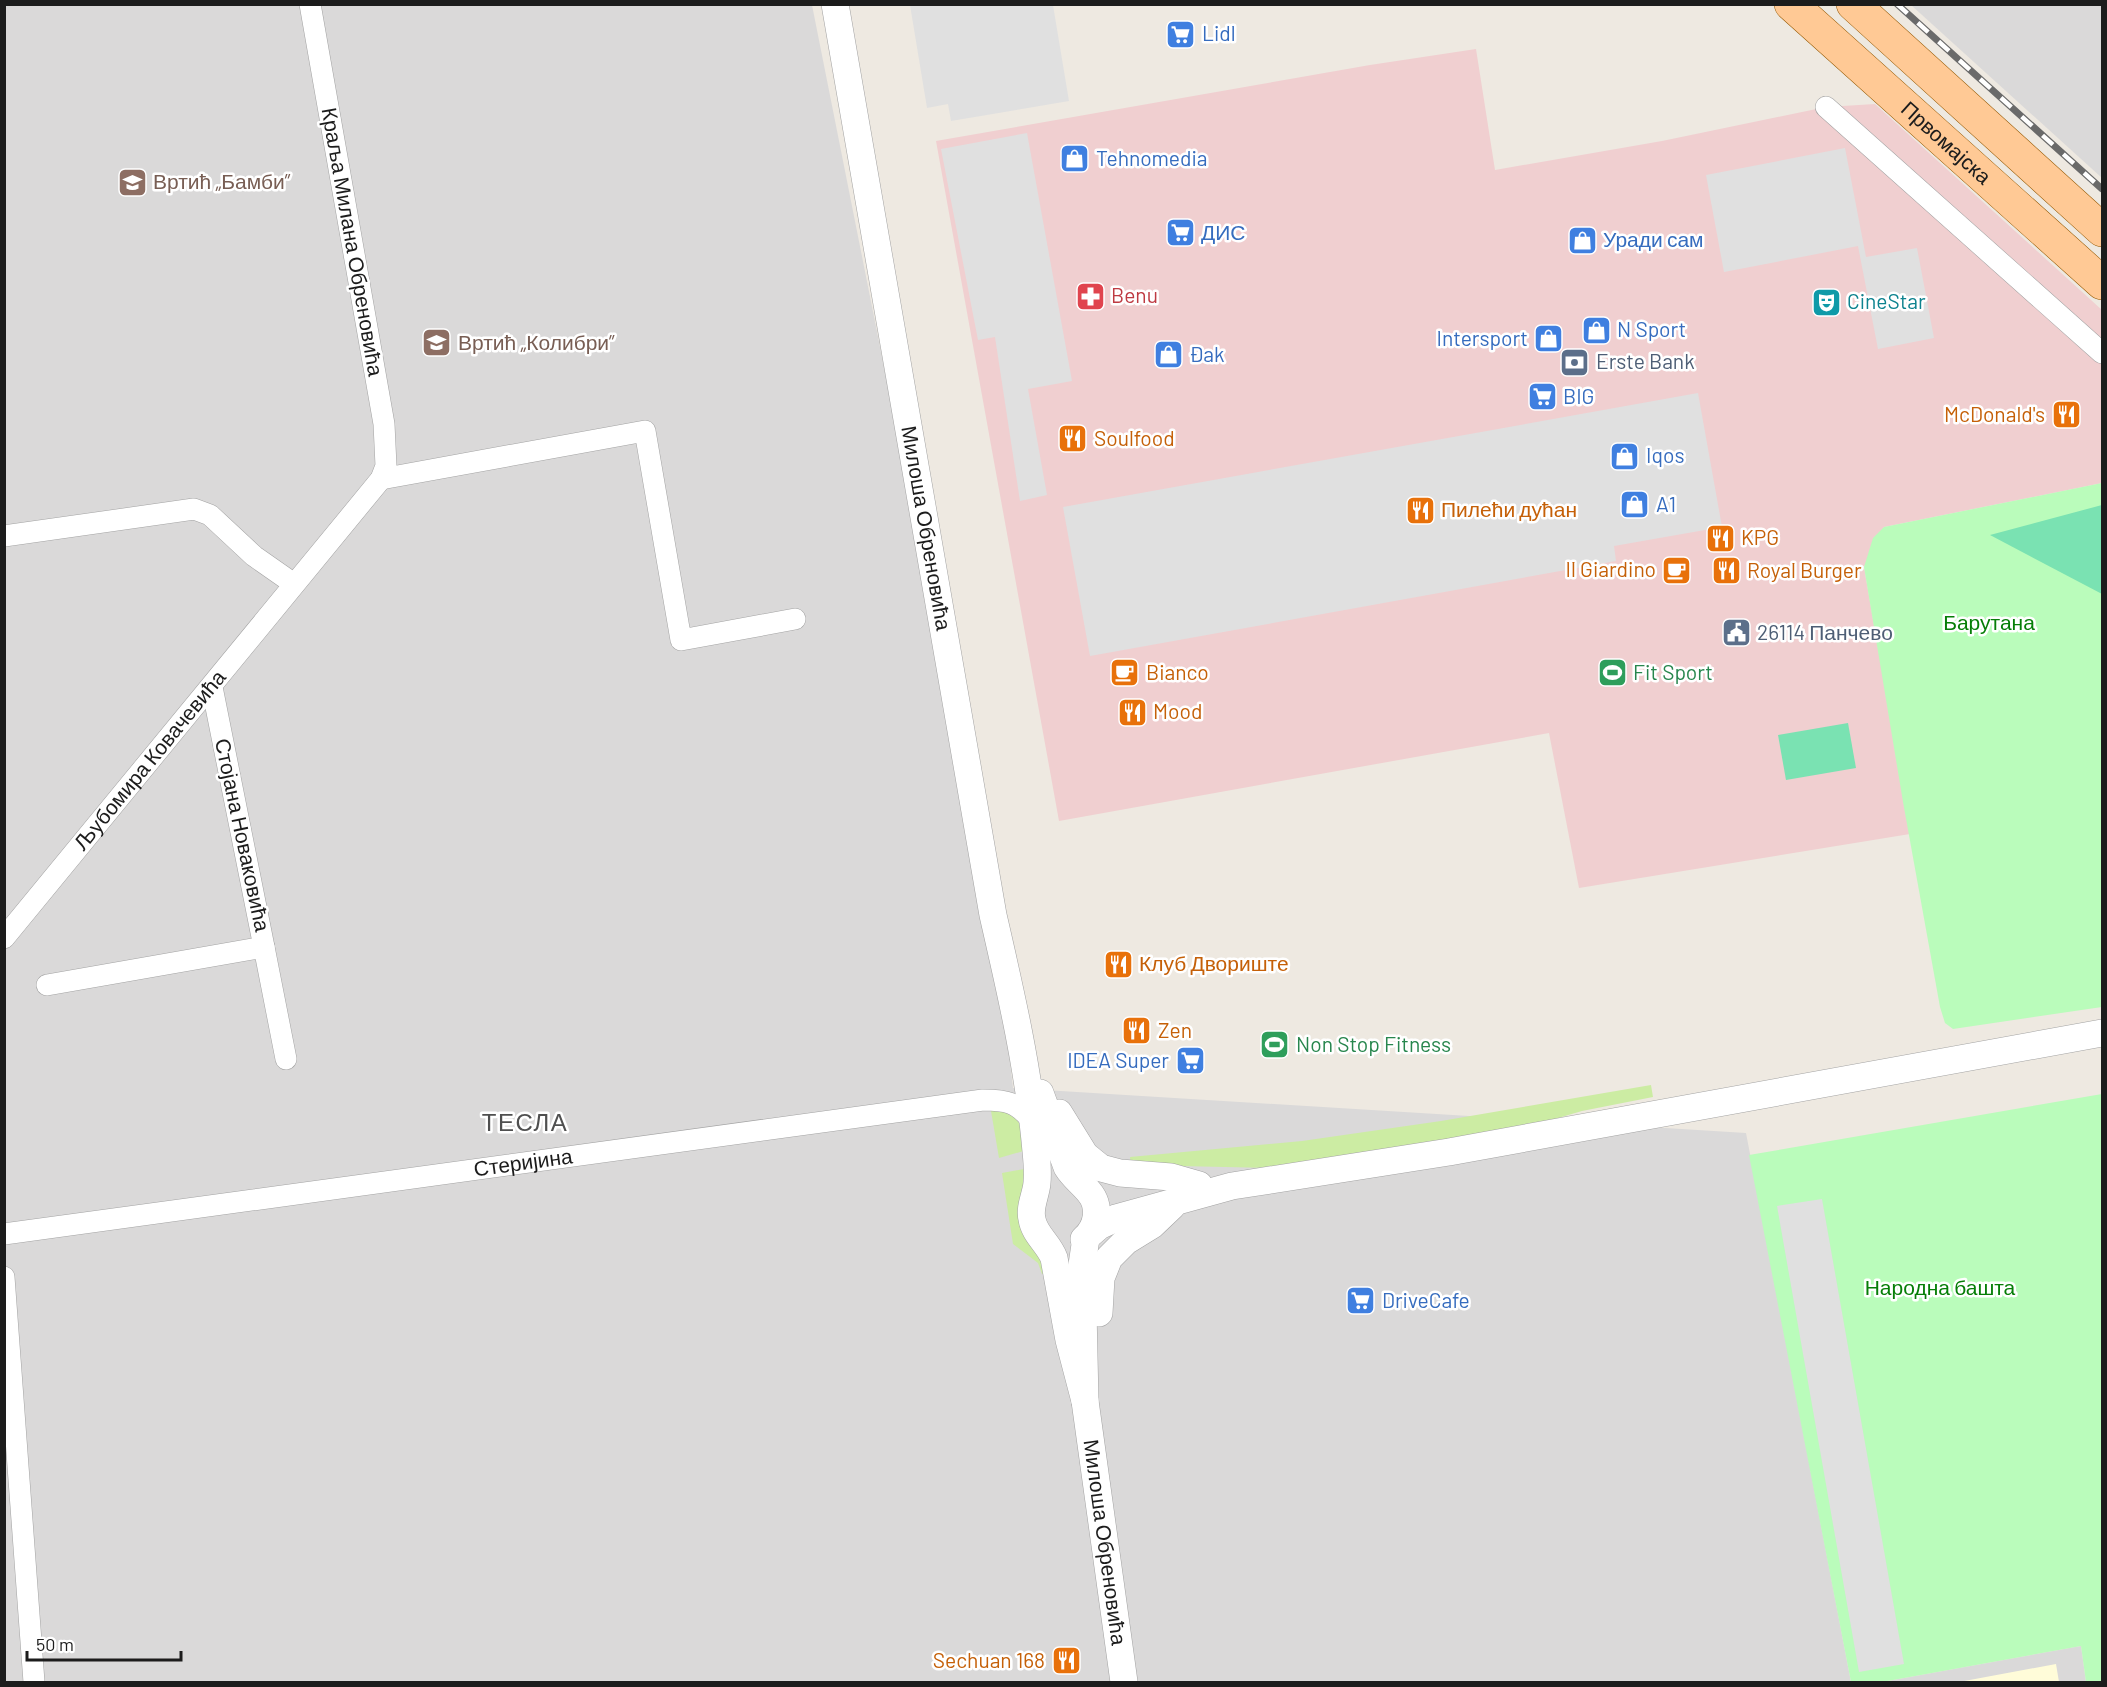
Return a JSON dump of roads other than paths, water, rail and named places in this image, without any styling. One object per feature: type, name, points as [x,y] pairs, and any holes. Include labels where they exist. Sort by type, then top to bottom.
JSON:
[{"type":"main road","name":"Првомајска","points":[[1791,4],[2103,283]]},
{"type":"main road","name":"Првомајска","points":[[1853,4],[2103,230]]},
{"type":"street","name":"Краља Милана Обреновића","points":[[310,4],[384,424],[386,466],[381,479]]},
{"type":"street","name":"Милоша Обреновића","points":[[835,4],[993,915],[1024,1053]]},
{"type":"street","points":[[1826,107],[2103,353]]},
{"type":"street","points":[[381,479],[645,431],[681,640],[795,619]]},
{"type":"street","name":"Љубомира Ковачевића","points":[[4,938],[381,479]]},
{"type":"street","points":[[4,536],[194,509],[210,515],[254,556],[294,584]]},
{"type":"street","name":"Стојана Новаковића","points":[[212,687],[286,1059]]},
{"type":"street","name":"Стојана Новаковића","points":[[47,985],[264,947]]},
{"type":"street","points":[[1024,1053],[1037,1158],[1037,1182],[1031,1218],[1037,1233],[1044,1239],[1065,1246],[1074,1245],[1099,1226],[1116,1218],[1232,1186],[1449,1152],[2103,1033]]},
{"type":"street","points":[[1024,1053],[1067,1167],[1094,1199],[1097,1210],[1082,1265],[1086,1363],[1085,1401]]},
{"type":"street","points":[[1039,1089],[1054,1106],[1085,1155],[1101,1168],[1120,1173],[1171,1177],[1198,1185]]},
{"type":"street","name":"Стеријина","points":[[4,1234],[983,1100],[1004,1100],[1025,1112],[1033,1122]]},
{"type":"street","points":[[1034,1197],[1044,1186],[1053,1181],[1063,1180],[1109,1190],[1198,1185],[1232,1186]]},
{"type":"street","points":[[1086,1363],[1098,1322],[1101,1278],[1109,1258],[1126,1241],[1152,1225],[1175,1203]]},
{"type":"street","points":[[1044,1239],[1058,1272],[1069,1340],[1085,1401]]},
{"type":"street","points":[[4,1277],[34,1683]]},
{"type":"street","name":"Милоша Обреновића","points":[[1085,1401],[1124,1683]]},
{"type":"railway","points":[[1897,4],[2102,189]]},
{"type":"place","name":"Lidl","points":[[1181,34]]},
{"type":"place","name":"Tehnomedia","points":[[1075,159]]},
{"type":"place","name":"Вртић „Бамби”","points":[[132,182]]},
{"type":"place","name":"ДИС","points":[[1180,233]]},
{"type":"place","name":"Уради сам","points":[[1582,240]]},
{"type":"place","name":"Benu","points":[[1090,296]]},
{"type":"place","name":"CineStar","points":[[1826,302]]},
{"type":"place","name":"N Sport","points":[[1596,330]]},
{"type":"place","name":"Intersport","points":[[1549,339]]},
{"type":"place","name":"Вртић „Колибри”","points":[[437,343]]},
{"type":"place","name":"Đak","points":[[1168,355]]},
{"type":"place","name":"Erste Bank","points":[[1575,362]]},
{"type":"place","name":"BIG","points":[[1542,397]]},
{"type":"place","name":"McDonald's","points":[[2066,415]]},
{"type":"place","name":"Soulfood","points":[[1073,439]]},
{"type":"place","name":"Iqos","points":[[1625,456]]},
{"type":"place","name":"A1","points":[[1635,505]]},
{"type":"place","name":"Пилећи дућан","points":[[1420,510]]},
{"type":"place","name":"KPG","points":[[1720,538]]},
{"type":"place","name":"Il Giardino","points":[[1677,570]]},
{"type":"place","name":"Royal Burger","points":[[1726,571]]},
{"type":"place","name":"26114 Панчево","points":[[1736,633]]},
{"type":"place","name":"Bianco","points":[[1125,673]]},
{"type":"place","name":"Fit Sport","points":[[1612,673]]},
{"type":"place","name":"Mood","points":[[1132,712]]},
{"type":"place","name":"Клуб Двориште","points":[[1118,964]]},
{"type":"place","name":"Zen","points":[[1137,1031]]},
{"type":"place","name":"Non Stop Fitness","points":[[1275,1045]]},
{"type":"place","name":"IDEA Super","points":[[1190,1061]]},
{"type":"place","name":"DriveCafe","points":[[1361,1301]]},
{"type":"place","name":"Sechuan 168","points":[[1066,1661]]},
{"type":"district","name":"ТЕСЛА","points":[[525,1123]]},
{"type":"park label","name":"Барутана","points":[[1989,623]]},
{"type":"park label","name":"Народна башта","points":[[1940,1288]]}]
